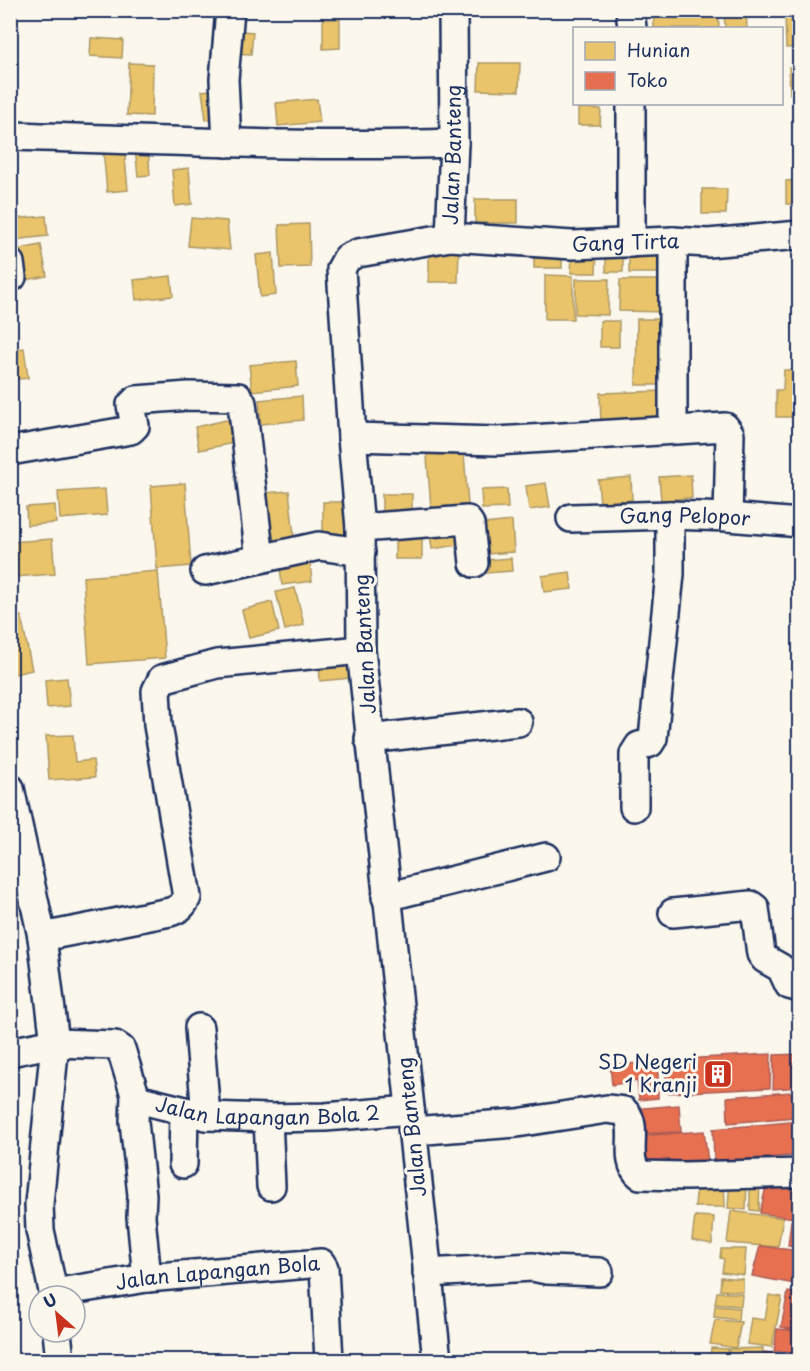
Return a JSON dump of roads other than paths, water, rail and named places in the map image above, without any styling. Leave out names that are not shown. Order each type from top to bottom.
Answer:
[{"type":"street","points":[[227,143],[224,79],[230,10]]},
{"type":"street","name":"Jalan Banteng","points":[[437,1360],[361,650],[361,540],[342,269],[347,258],[358,253],[450,237],[454,143],[453,10]]},
{"type":"street","points":[[630,10],[632,27]]},
{"type":"street","points":[[631,243],[632,105]]},
{"type":"street","points":[[10,136],[227,143],[401,145],[454,143]]},
{"type":"street","name":"Gang Tirta","points":[[450,237],[573,245],[673,241],[708,243],[800,235]]},
{"type":"street","points":[[673,241],[673,430]]},
{"type":"street","points":[[10,451],[131,430],[135,424],[130,405],[136,400],[189,396],[238,397],[242,403],[260,559]]},
{"type":"street","points":[[352,437],[498,441],[725,427],[730,434],[728,517]]},
{"type":"street","points":[[634,807],[634,754],[639,746],[650,743],[653,738],[670,574],[670,515]]},
{"type":"street","name":"Gang Pelopor","points":[[572,518],[670,515],[800,523]]},
{"type":"street","points":[[205,571],[319,546],[467,520],[470,524],[474,563]]},
{"type":"street","points":[[42,937],[170,912],[183,905],[187,897],[158,725],[156,691],[162,679],[217,664],[361,650]]},
{"type":"street","points":[[369,739],[518,722]]},
{"type":"street","points":[[10,788],[16,838],[42,937],[55,1043],[39,1204],[40,1230],[52,1284]]},
{"type":"street","points":[[386,897],[546,858]]},
{"type":"street","points":[[673,913],[751,905],[755,908],[761,954],[765,959],[781,968],[789,985],[800,988]]},
{"type":"street","points":[[183,1164],[195,1114],[199,1028]]},
{"type":"street","points":[[10,1052],[55,1043]]},
{"type":"street","name":"Jalan Lapangan Bola 2","points":[[55,1043],[115,1045],[121,1049],[135,1095],[141,1100],[195,1114],[268,1118],[325,1117],[517,1123],[595,1110],[620,1110],[624,1111],[630,1119],[632,1163],[634,1170],[640,1175],[800,1173]]},
{"type":"street","points":[[135,1095],[134,1122],[142,1195],[141,1217],[147,1278]]},
{"type":"street","points":[[268,1118],[271,1186]]},
{"type":"street","name":"Jalan Lapangan Bola","points":[[87,1288],[147,1278],[321,1263],[324,1268],[329,1360]]},
{"type":"street","points":[[427,1273],[533,1267],[547,1270],[599,1272]]},
{"type":"street","points":[[58,1344],[60,1360]]},
{"type":"place","name":"SD Negeri 1 Kranji","points":[[718,1074]]}]
